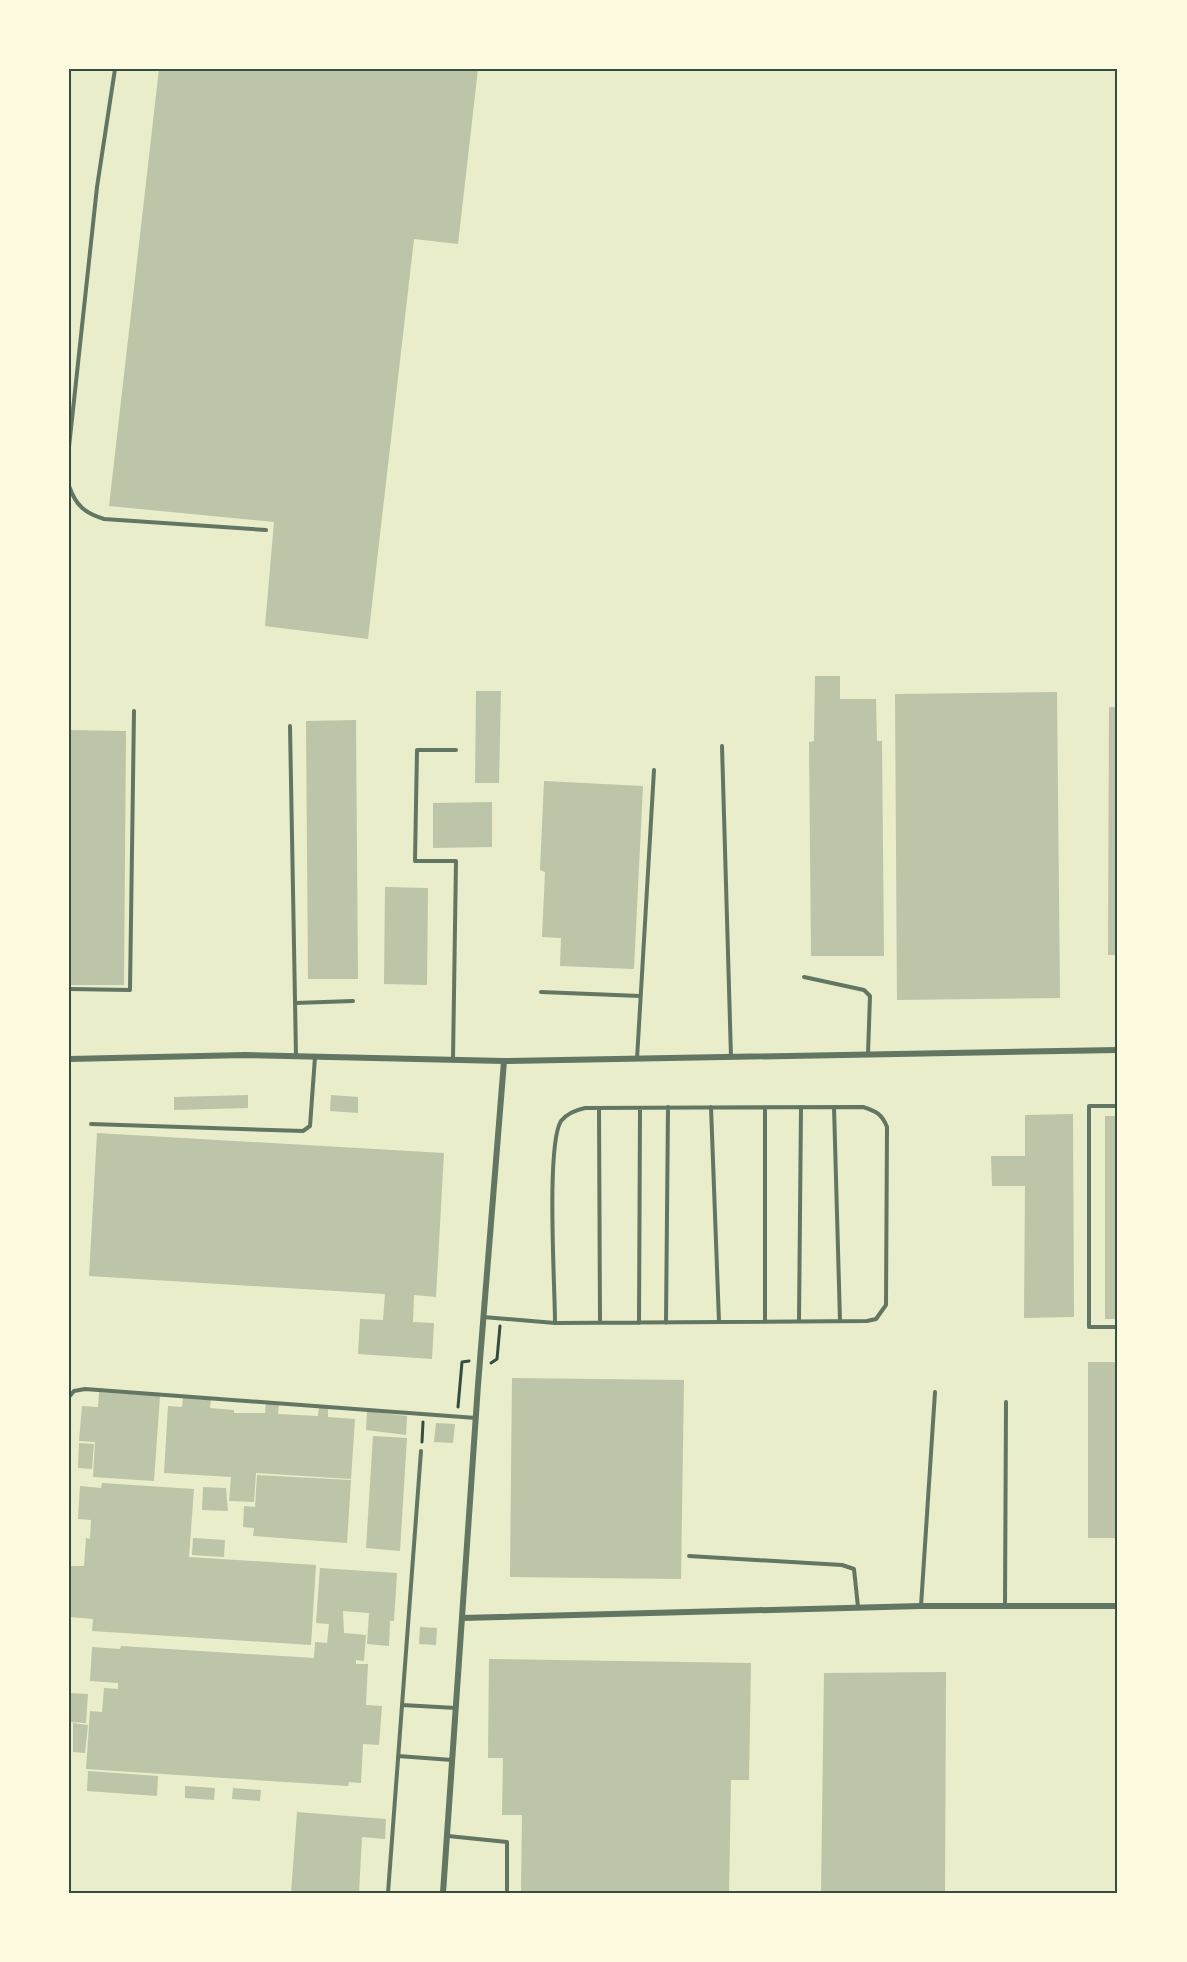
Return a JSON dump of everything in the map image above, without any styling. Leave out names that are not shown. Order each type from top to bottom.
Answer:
[{"type":"street","points":[[69,1059],[315,1057],[504,1061],[637,1060],[1118,1050]]},
{"type":"street","points":[[443,1893],[483,1317],[504,1061]]},
{"type":"street","points":[[462,1618],[858,1607],[1118,1606]]},
{"type":"lane","points":[[69,447],[97,187],[116,69]]},
{"type":"lane","points":[[69,486],[76,503],[88,514],[104,519],[266,530]]},
{"type":"lane","points":[[69,989],[130,990],[134,711]]},
{"type":"lane","points":[[290,726],[296,1057]]},
{"type":"lane","points":[[722,746],[731,1058]]},
{"type":"lane","points":[[453,1060],[456,861],[415,861],[417,750],[456,750]]},
{"type":"lane","points":[[637,1060],[654,770]]},
{"type":"lane","points":[[804,977],[864,990],[870,996],[868,1055]]},
{"type":"lane","points":[[541,992],[640,996]]},
{"type":"lane","points":[[295,1003],[353,1000]]},
{"type":"lane","points":[[91,1124],[303,1131],[310,1126],[315,1057]]},
{"type":"lane","points":[[1118,1106],[1089,1106],[1089,1327],[1118,1327]]},
{"type":"lane","points":[[483,1317],[555,1323],[876,1319],[886,1305],[887,1127],[884,1118],[876,1111],[863,1107],[668,1107],[599,1108],[572,1111],[561,1121],[553,1158],[555,1323]]},
{"type":"lane","points":[[666,1323],[668,1107]]},
{"type":"lane","points":[[711,1107],[719,1322]]},
{"type":"lane","points":[[765,1107],[765,1322]]},
{"type":"lane","points":[[799,1321],[801,1107]]},
{"type":"lane","points":[[834,1107],[840,1321]]},
{"type":"lane","points":[[599,1108],[600,1323]]},
{"type":"lane","points":[[639,1323],[640,1108]]},
{"type":"lane","points":[[69,1398],[74,1391],[85,1389],[476,1418]]},
{"type":"lane","points":[[921,1606],[935,1392]]},
{"type":"lane","points":[[1005,1606],[1006,1402]]},
{"type":"lane","points":[[387,1893],[421,1451]]},
{"type":"lane","points":[[689,1556],[842,1565],[854,1569],[858,1607]]},
{"type":"lane","points":[[402,1705],[456,1708]]},
{"type":"lane","points":[[398,1756],[453,1760]]},
{"type":"lane","points":[[448,1836],[507,1842],[507,1893]]},
{"type":"path","points":[[421,1451],[424,1414]]},
{"type":"building","points":[[159,69],[478,69],[458,244],[414,239],[368,639],[265,626],[274,522],[109,506]]},
{"type":"building","points":[[815,676],[840,676],[840,699],[876,699],[877,741],[882,741],[884,956],[811,956],[809,742],[814,741]]},
{"type":"building","points":[[476,691],[501,691],[499,783],[475,783]]},
{"type":"building","points":[[1057,692],[1060,998],[897,1000],[895,694]]},
{"type":"building","points":[[1109,707],[1118,707],[1118,955],[1108,955]]},
{"type":"building","points":[[356,720],[358,979],[308,979],[306,721]]},
{"type":"building","points":[[69,730],[126,731],[124,985],[69,985]]},
{"type":"building","points":[[544,781],[643,786],[634,969],[560,966],[561,938],[542,937],[545,872],[540,870]]},
{"type":"building","points":[[492,802],[492,847],[433,848],[433,803]]},
{"type":"building","points":[[385,887],[428,888],[427,985],[384,984]]},
{"type":"building","points":[[248,1095],[248,1108],[174,1110],[174,1097]]},
{"type":"building","points":[[331,1095],[358,1097],[358,1113],[330,1111]]},
{"type":"building","points":[[1073,1114],[1074,1317],[1024,1318],[1025,1186],[992,1186],[991,1156],[1025,1156],[1025,1115]]},
{"type":"building","points":[[1105,1116],[1118,1116],[1118,1319],[1105,1319]]},
{"type":"building","points":[[97,1133],[444,1153],[436,1297],[414,1295],[413,1322],[434,1323],[432,1359],[358,1354],[360,1319],[383,1320],[385,1294],[89,1276]]},
{"type":"building","points":[[1088,1362],[1118,1362],[1118,1538],[1088,1538]]},
{"type":"building","points":[[512,1378],[684,1380],[681,1579],[510,1577]]},
{"type":"building","points":[[99,1392],[160,1396],[154,1481],[93,1477],[95,1442],[79,1441],[82,1406],[98,1407]]},
{"type":"building","points":[[183,1398],[211,1399],[210,1408],[234,1410],[234,1413],[265,1413],[266,1403],[279,1403],[278,1414],[318,1416],[319,1407],[328,1408],[328,1417],[355,1419],[351,1479],[256,1473],[254,1502],[229,1501],[231,1477],[164,1473],[168,1406],[182,1407]]},
{"type":"building","points":[[367,1411],[407,1416],[406,1435],[366,1430]]},
{"type":"building","points":[[436,1423],[455,1424],[453,1443],[434,1442]]},
{"type":"building","points":[[373,1436],[407,1438],[400,1551],[366,1548]]},
{"type":"building","points":[[79,1443],[94,1444],[92,1469],[78,1468]]},
{"type":"building","points":[[257,1475],[351,1480],[347,1543],[253,1536],[254,1528],[243,1527],[244,1506],[255,1507]]},
{"type":"building","points":[[102,1483],[194,1489],[189,1557],[316,1565],[311,1645],[92,1631],[93,1619],[69,1617],[70,1566],[84,1566],[86,1538],[90,1539],[91,1520],[78,1519],[80,1486],[101,1488]]},
{"type":"building","points":[[203,1487],[226,1488],[228,1511],[202,1510]]},
{"type":"building","points":[[193,1538],[225,1540],[224,1557],[192,1555]]},
{"type":"building","points":[[320,1568],[397,1573],[394,1621],[390,1621],[389,1646],[367,1644],[369,1613],[343,1611],[344,1633],[366,1635],[364,1661],[356,1660],[356,1664],[368,1664],[366,1705],[382,1706],[379,1745],[363,1744],[361,1783],[349,1782],[348,1786],[86,1769],[90,1711],[102,1712],[104,1688],[118,1689],[118,1683],[90,1681],[92,1647],[120,1649],[121,1646],[314,1658],[315,1642],[327,1643],[329,1624],[316,1623]]},
{"type":"building","points":[[420,1627],[437,1628],[436,1645],[419,1644]]},
{"type":"building","points":[[489,1659],[751,1663],[749,1780],[731,1780],[729,1893],[521,1893],[522,1815],[502,1815],[503,1758],[488,1758]]},
{"type":"building","points":[[946,1672],[945,1893],[821,1893],[824,1673]]},
{"type":"building","points":[[69,1693],[88,1694],[86,1723],[69,1722]]},
{"type":"building","points":[[73,1723],[88,1725],[85,1753],[73,1752]]},
{"type":"building","points":[[88,1771],[158,1776],[157,1796],[87,1791]]},
{"type":"building","points":[[185,1786],[215,1788],[214,1800],[185,1798]]},
{"type":"building","points":[[233,1788],[261,1790],[260,1801],[232,1799]]},
{"type":"building","points":[[297,1812],[386,1819],[385,1839],[362,1837],[359,1893],[291,1893]]}]
